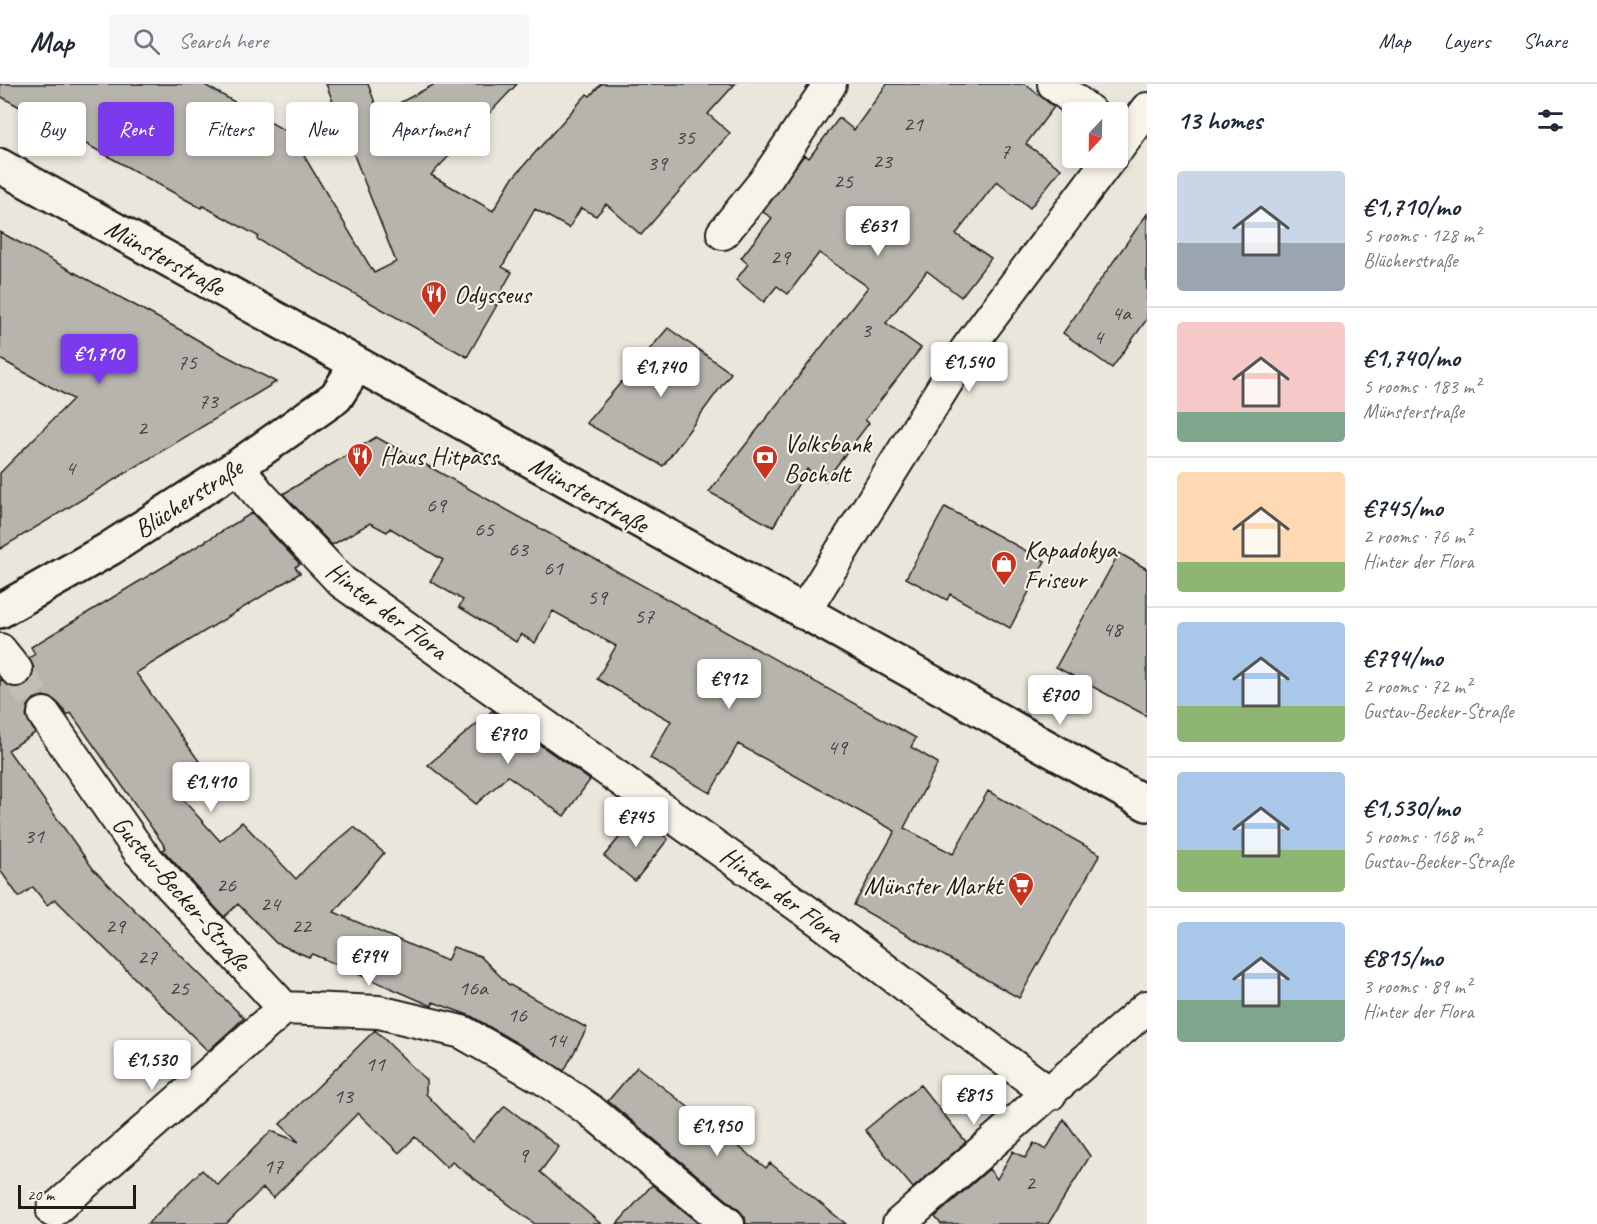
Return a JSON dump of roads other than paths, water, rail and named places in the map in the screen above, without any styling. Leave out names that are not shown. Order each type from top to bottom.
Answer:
[{"type":"main road","name":"Münsterstraße","points":[[0,166],[1147,804]]},
{"type":"main road","name":"Blücherstraße","points":[[0,611],[109,549],[238,466],[336,397],[357,364]]},
{"type":"street","points":[[723,233],[765,181],[830,84]]},
{"type":"street","points":[[1054,84],[1077,102]]},
{"type":"street","points":[[1128,132],[1147,109]]},
{"type":"street","points":[[803,613],[967,349],[1100,168]]},
{"type":"street","name":"Hinter der Flora","points":[[238,466],[258,493],[342,582],[819,920],[1050,1094]]},
{"type":"street","name":"Gustav-Becker-Straße","points":[[44,714],[140,852],[284,1008]]},
{"type":"street","points":[[899,1224],[1147,1007]]},
{"type":"street","points":[[53,1211],[284,1008],[379,1012],[462,1032],[543,1078],[591,1111],[728,1224]]},
{"type":"tunnel","points":[[16,670],[44,714]]},
{"type":"place","name":"Odysseus","points":[[434,317]]},
{"type":"place","name":"Haus Hitpass","points":[[360,479]]},
{"type":"place","name":"Volksbank Bocholt","points":[[765,481]]},
{"type":"place","name":"Kapadokya Friseur","points":[[1004,587]]},
{"type":"place","name":"Münster Markt","points":[[1021,908]]}]
